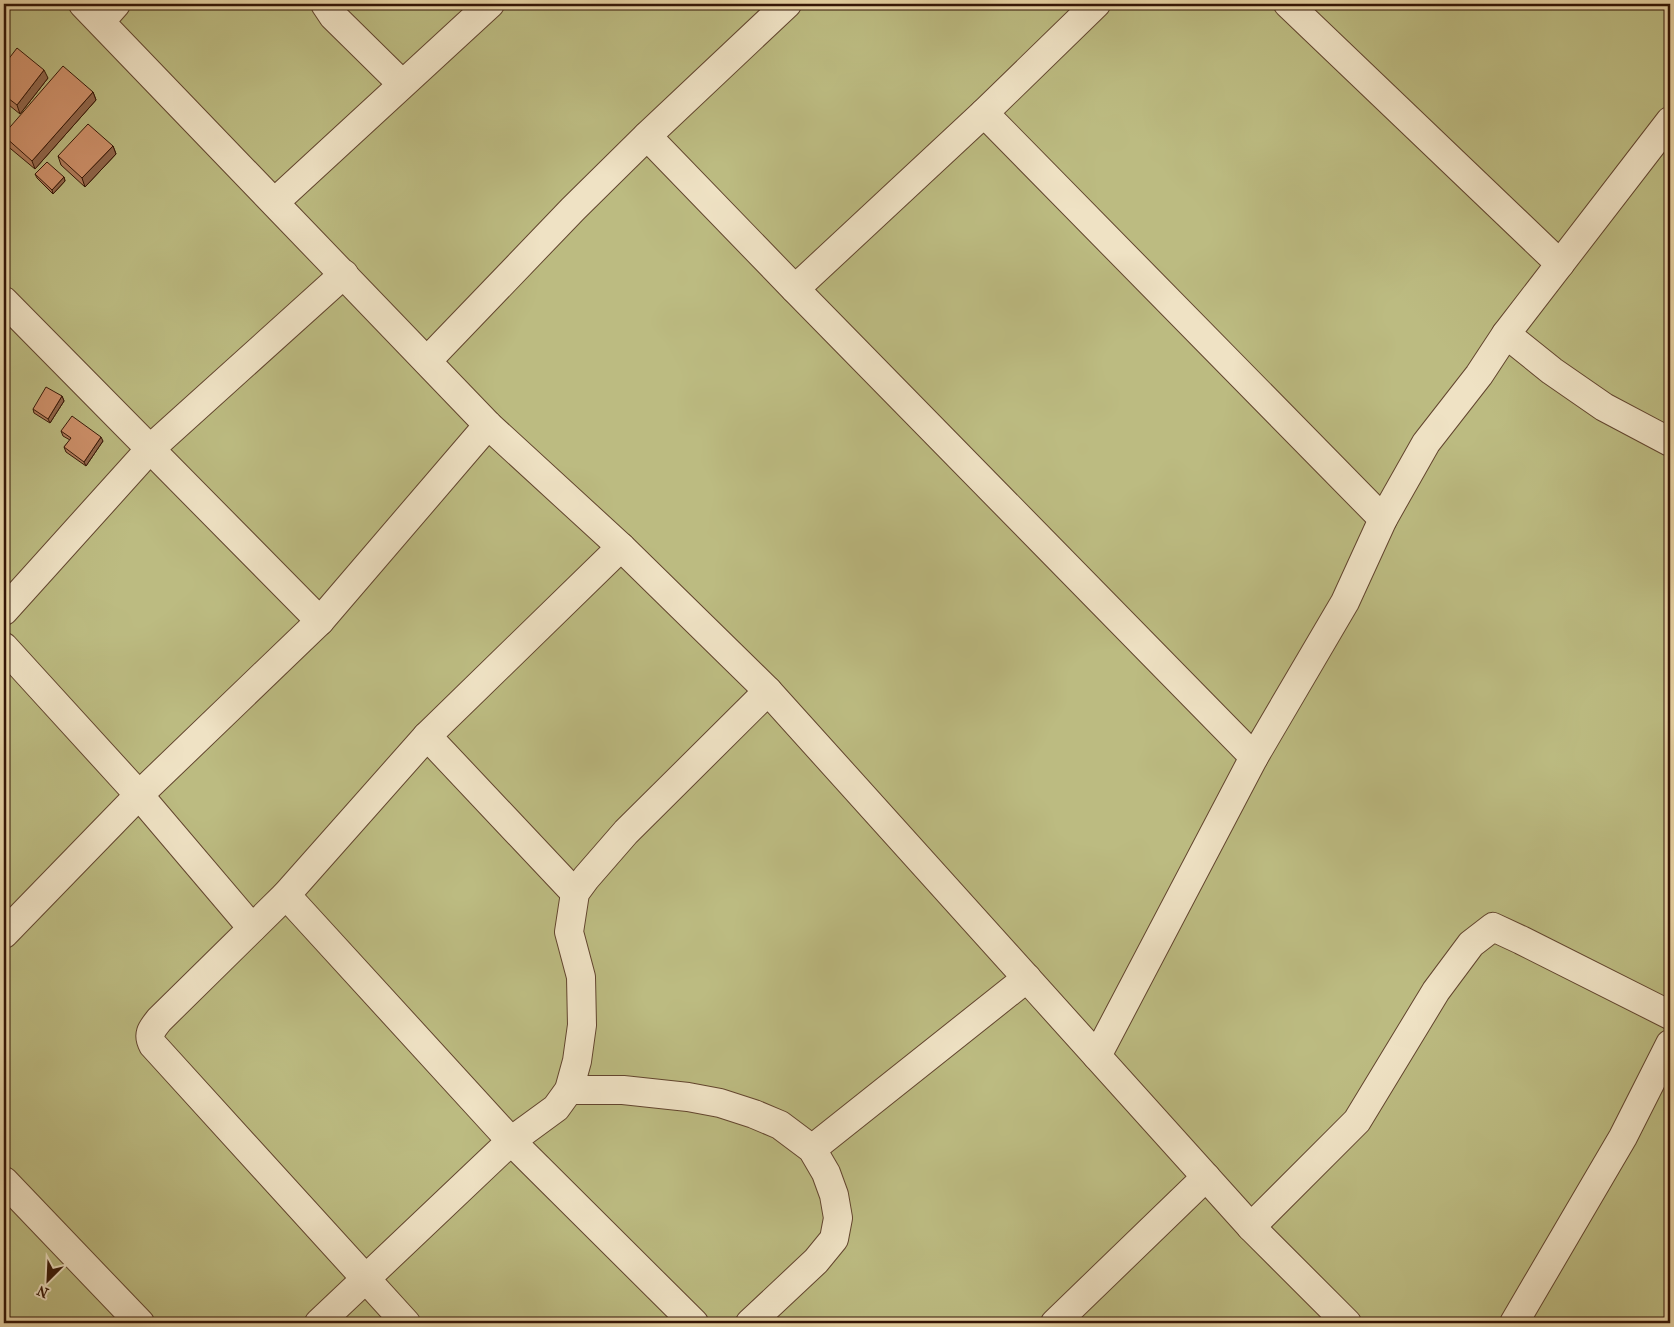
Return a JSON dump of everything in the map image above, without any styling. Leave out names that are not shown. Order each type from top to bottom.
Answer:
[{"type":"street","points":[[325,4],[333,16],[402,84]]},
{"type":"street","points":[[274,202],[490,4]]},
{"type":"street","points":[[427,361],[573,209],[647,136],[787,4]]},
{"type":"street","points":[[796,289],[984,113],[1096,4]]},
{"type":"street","points":[[1288,4],[1560,264]]},
{"type":"street","points":[[100,9],[274,202],[488,426],[621,546],[768,691],[1251,1227],[1347,1323]]},
{"type":"street","points":[[984,113],[1383,519]]},
{"type":"street","points":[[1097,1056],[1254,757],[1345,602],[1383,519],[1426,443],[1479,375],[1506,334],[1560,264],[1661,149],[1670,121]]},
{"type":"street","points":[[647,136],[1254,757]]},
{"type":"street","points":[[4,612],[150,449],[344,274]]},
{"type":"street","points":[[4,301],[320,621]]},
{"type":"street","points":[[1506,334],[1552,371],[1604,407],[1670,442]]},
{"type":"street","points":[[4,934],[139,795],[320,621],[488,426]]},
{"type":"street","points":[[406,1323],[192,1090],[153,1045],[150,1039],[150,1032],[159,1020],[286,895],[427,736],[621,546]]},
{"type":"street","points":[[4,647],[139,795],[252,928]]},
{"type":"street","points":[[319,1323],[511,1141],[556,1108],[569,1090],[577,1061],[582,1025],[581,977],[569,932],[576,893],[586,878],[626,832],[768,691]]},
{"type":"street","points":[[427,736],[576,893]]},
{"type":"street","points":[[286,895],[511,1141],[694,1323]]},
{"type":"street","points":[[1251,1227],[1357,1121],[1436,991],[1471,944],[1493,927],[1670,1015]]},
{"type":"street","points":[[812,1149],[1027,978]]},
{"type":"street","points":[[1514,1323],[1623,1137],[1670,1044]]},
{"type":"street","points":[[569,1090],[622,1090],[720,1102],[780,1125],[812,1149],[826,1173],[834,1195],[838,1218],[834,1239],[816,1261],[750,1323]]},
{"type":"street","points":[[1055,1323],[1206,1176]]},
{"type":"street","points":[[4,1181],[140,1323]]},
{"type":"shaded area","points":[[4,4],[1670,4],[1670,1323],[4,1323]]},
{"type":"building","points":[[17,48],[44,70],[17,105],[4,95],[4,65]]},
{"type":"building","points":[[63,66],[93,92],[32,161],[4,134]]},
{"type":"building","points":[[88,124],[113,146],[82,178],[58,156]]},
{"type":"building","points":[[47,162],[64,177],[52,190],[35,174]]},
{"type":"building","points":[[46,387],[62,396],[48,419],[33,409]]},
{"type":"building","points":[[72,416],[101,437],[84,462],[64,447],[71,438],[61,431]]}]
